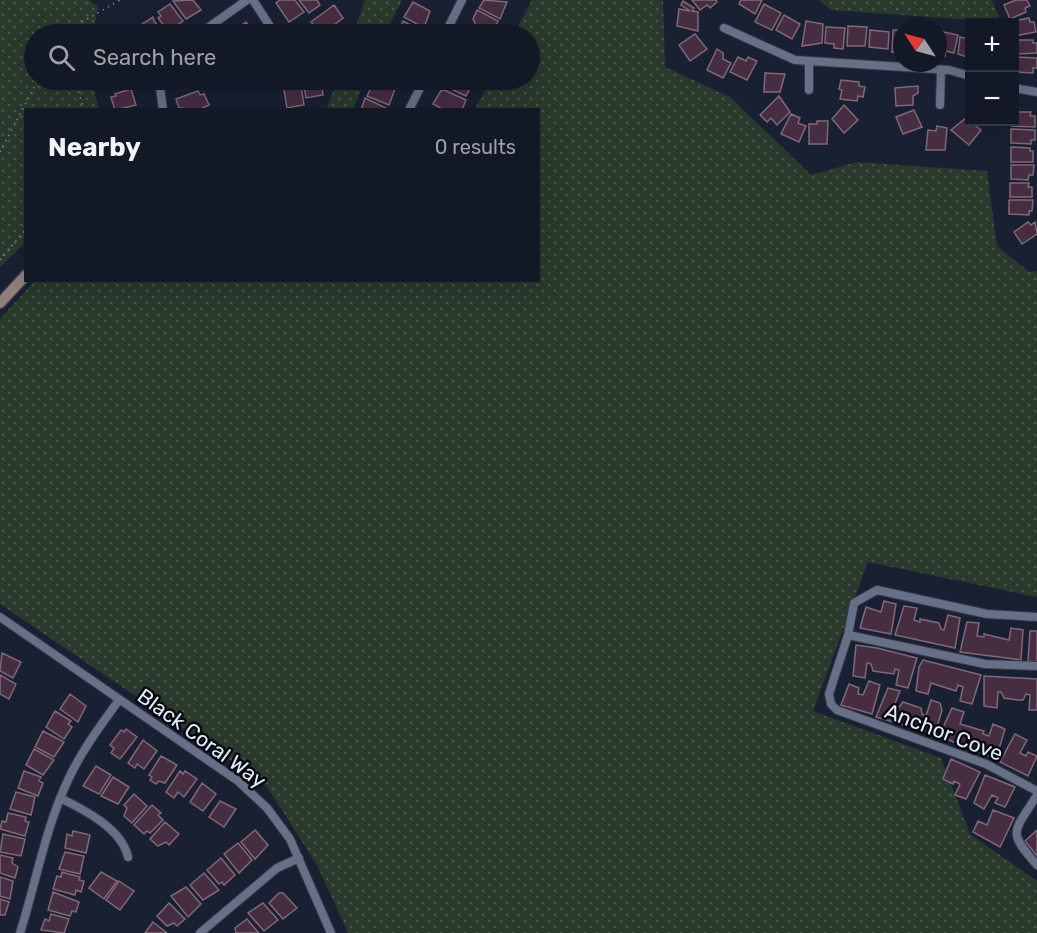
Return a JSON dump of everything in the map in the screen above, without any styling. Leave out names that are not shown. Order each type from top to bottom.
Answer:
[{"type":"street","points":[[213,24],[247,0]]},
{"type":"street","points":[[253,0],[269,24]]},
{"type":"street","points":[[451,24],[462,0]]},
{"type":"street","points":[[724,28],[783,56],[809,61],[893,67]]},
{"type":"street","points":[[808,90],[809,61]]},
{"type":"street","points":[[947,71],[965,75]]},
{"type":"street","points":[[939,105],[941,72]]},
{"type":"street","points":[[1019,89],[1037,92]]},
{"type":"street","points":[[160,90],[163,108]]},
{"type":"street","points":[[410,108],[419,90]]},
{"type":"street","points":[[0,303],[24,277]]},
{"type":"street","points":[[1037,617],[987,614],[877,590],[854,603],[848,635],[985,664],[1037,666]]},
{"type":"street","name":"Black Coral Way","points":[[0,617],[238,781],[267,808],[290,838],[331,933]]},
{"type":"street","name":"Anchor Cove","points":[[848,635],[829,694],[831,704],[837,710],[986,764],[1037,793]]},
{"type":"street","points":[[20,933],[60,798],[87,746],[119,700]]},
{"type":"street","points":[[1037,793],[1016,834],[1017,843],[1037,866]]},
{"type":"street","points":[[60,798],[83,809],[125,843],[128,857]]},
{"type":"street","points":[[200,933],[277,868],[299,858]]},
{"type":"path","points":[[84,23],[120,0]]},
{"type":"path","points":[[0,152],[33,90]]},
{"type":"path","points":[[78,90],[83,108]]},
{"type":"path","points":[[0,260],[24,231]]},
{"type":"green space","points":[[0,0],[89,0],[98,7],[95,24],[24,24],[24,90],[94,90],[99,108],[24,108],[24,244],[0,267]]},
{"type":"green space","points":[[365,0],[402,0],[390,24],[357,24]]},
{"type":"green space","points":[[532,0],[663,0],[665,67],[730,97],[811,175],[857,162],[987,171],[997,246],[1029,272],[1037,271],[1037,597],[868,562],[813,711],[941,758],[970,834],[1037,881],[1037,933],[348,933],[317,865],[265,784],[0,604],[0,319],[34,282],[540,282],[540,108],[476,108],[485,90],[540,90],[540,24],[519,24]]},
{"type":"green space","points":[[819,0],[992,0],[999,18],[965,19],[831,10]]},
{"type":"green space","points":[[333,90],[362,90],[353,108],[327,108]]},
{"type":"building","points":[[193,0],[201,10],[186,19],[173,1]]},
{"type":"building","points":[[280,0],[295,0],[304,12],[289,22],[276,3]]},
{"type":"building","points":[[299,0],[317,0],[320,5],[309,13]]},
{"type":"building","points":[[484,0],[507,2],[500,19],[479,8]]},
{"type":"building","points":[[692,0],[716,0],[717,2],[710,8],[707,5],[700,10]]},
{"type":"building","points":[[741,0],[762,0],[755,14],[739,4]]},
{"type":"building","points":[[1016,0],[1027,0],[1030,6],[1025,8],[1026,12],[1010,18],[1004,5]]},
{"type":"building","points":[[683,1],[694,8],[692,11],[698,12],[698,31],[677,26],[679,9],[690,11],[681,5]]},
{"type":"building","points":[[413,2],[430,11],[425,24],[417,24],[404,17]]},
{"type":"building","points":[[170,4],[183,21],[178,24],[163,24],[158,18],[161,16],[158,12]]},
{"type":"building","points":[[764,4],[781,13],[772,30],[755,22]]},
{"type":"building","points":[[334,5],[343,18],[335,24],[313,24],[311,22]]},
{"type":"building","points":[[477,10],[498,21],[496,24],[475,24],[473,19]]},
{"type":"building","points":[[784,15],[800,24],[792,39],[776,30]]},
{"type":"building","points":[[153,17],[156,24],[142,24]]},
{"type":"building","points":[[1029,18],[1030,22],[1034,22],[1036,32],[1019,35],[1019,20]]},
{"type":"building","points":[[806,21],[823,24],[822,43],[802,46]]},
{"type":"building","points":[[848,26],[867,27],[865,46],[847,46]]},
{"type":"building","points":[[826,27],[845,28],[843,49],[834,48],[834,44],[825,43]]},
{"type":"building","points":[[870,30],[889,32],[888,49],[869,47]]},
{"type":"building","points":[[947,33],[958,35],[954,53],[947,51]]},
{"type":"building","points":[[695,34],[707,49],[690,61],[679,45]]},
{"type":"building","points":[[960,37],[965,38],[965,56],[958,54]]},
{"type":"building","points":[[1019,40],[1033,40],[1033,43],[1037,43],[1037,53],[1019,54]]},
{"type":"building","points":[[717,49],[723,53],[723,59],[731,63],[723,78],[707,70]]},
{"type":"building","points":[[738,57],[746,61],[748,57],[757,61],[747,80],[730,72]]},
{"type":"building","points":[[1019,57],[1037,58],[1037,68],[1033,68],[1033,73],[1019,72]]},
{"type":"building","points":[[765,73],[785,74],[780,92],[764,92]]},
{"type":"building","points":[[841,80],[859,82],[859,86],[865,87],[863,97],[858,96],[857,101],[840,99]]},
{"type":"building","points":[[918,86],[918,93],[913,96],[913,105],[896,106],[895,88]]},
{"type":"building","points":[[131,90],[136,105],[114,108],[111,97],[116,96],[115,94]]},
{"type":"building","points":[[284,90],[302,90],[304,105],[287,108]]},
{"type":"building","points":[[305,90],[322,90],[323,95],[306,98]]},
{"type":"building","points":[[370,90],[395,90],[389,105],[367,96]]},
{"type":"building","points":[[441,90],[466,100],[463,108],[440,108],[433,104]]},
{"type":"building","points":[[453,90],[469,90],[466,96]]},
{"type":"building","points":[[198,91],[200,95],[204,94],[209,105],[203,108],[179,108],[176,99]]},
{"type":"building","points":[[779,96],[790,112],[777,125],[771,118],[767,122],[760,115]]},
{"type":"building","points":[[365,98],[386,108],[362,108]]},
{"type":"building","points":[[844,105],[858,120],[844,133],[832,119]]},
{"type":"building","points":[[914,110],[922,127],[903,134],[896,117]]},
{"type":"building","points":[[1019,112],[1031,112],[1030,116],[1035,116],[1035,127],[1012,126],[1019,126]]},
{"type":"building","points":[[791,114],[800,118],[798,123],[806,126],[799,142],[781,134]]},
{"type":"building","points":[[965,119],[965,126],[976,126],[981,130],[969,145],[951,130]]},
{"type":"building","points":[[817,121],[828,121],[827,144],[809,144],[809,124],[817,124]]},
{"type":"building","points":[[937,126],[947,128],[945,150],[926,150],[928,130],[936,131]]},
{"type":"building","points":[[1011,129],[1035,130],[1035,140],[1031,140],[1031,144],[1011,143]]},
{"type":"building","points":[[1011,147],[1030,148],[1030,151],[1033,151],[1033,162],[1011,162]]},
{"type":"building","points":[[1011,165],[1034,165],[1033,175],[1029,175],[1028,180],[1011,179]]},
{"type":"building","points":[[1010,183],[1029,183],[1028,187],[1032,187],[1032,197],[1010,197]]},
{"type":"building","points":[[1009,200],[1033,200],[1032,211],[1029,211],[1029,215],[1009,214]]},
{"type":"building","points":[[1028,222],[1031,225],[1035,222],[1037,234],[1022,244],[1014,232]]},
{"type":"building","points":[[884,601],[896,604],[891,634],[860,628],[866,607],[881,612]]},
{"type":"building","points":[[904,606],[917,608],[914,620],[939,623],[941,629],[944,630],[948,615],[960,618],[955,648],[895,635]]},
{"type":"building","points":[[967,622],[979,623],[977,636],[984,637],[984,634],[1009,640],[1011,628],[1023,630],[1021,660],[960,652]]},
{"type":"building","points":[[1030,631],[1037,631],[1037,662],[1028,661]]},
{"type":"building","points":[[856,645],[917,658],[908,688],[896,685],[899,670],[895,669],[894,674],[873,671],[871,664],[867,663],[865,678],[853,676]]},
{"type":"building","points":[[2,653],[21,662],[13,678],[0,671]]},
{"type":"building","points":[[923,660],[981,675],[972,704],[960,701],[963,687],[958,685],[956,691],[931,683],[928,694],[916,691],[919,667]]},
{"type":"building","points":[[0,675],[16,684],[9,699],[0,694]]},
{"type":"building","points":[[984,676],[1037,679],[1037,710],[1029,710],[1030,695],[1026,694],[1023,700],[1018,700],[1004,698],[1001,692],[998,692],[997,708],[984,706]]},
{"type":"building","points":[[869,681],[880,685],[872,714],[841,705],[849,684],[859,688],[858,694],[863,695]]},
{"type":"building","points":[[888,688],[900,691],[894,706],[899,707],[903,702],[921,708],[922,714],[926,716],[931,700],[940,703],[942,710],[935,734],[876,717]]},
{"type":"building","points":[[70,694],[86,706],[78,722],[60,709]]},
{"type":"building","points":[[952,708],[964,712],[960,724],[984,731],[983,734],[989,736],[993,724],[1005,729],[996,759],[939,736]]},
{"type":"building","points":[[55,711],[71,721],[68,724],[72,727],[64,739],[46,727]]},
{"type":"building","points":[[126,729],[137,737],[120,759],[111,753],[114,748],[110,745],[121,730],[124,732]]},
{"type":"building","points":[[43,731],[64,742],[54,757],[35,747]]},
{"type":"building","points":[[1015,734],[1027,740],[1020,753],[1026,756],[1028,752],[1037,756],[1028,776],[1000,762]]},
{"type":"building","points":[[143,740],[157,751],[144,769],[137,764],[135,768],[128,763]]},
{"type":"building","points":[[34,749],[54,760],[43,775],[26,765]]},
{"type":"building","points":[[161,756],[177,765],[165,783],[159,781],[156,784],[150,780],[152,777],[149,775]]},
{"type":"building","points":[[951,759],[980,772],[966,799],[955,795],[960,784],[954,781],[953,784],[943,779]]},
{"type":"building","points":[[96,766],[111,775],[99,794],[83,786]]},
{"type":"building","points":[[24,771],[41,777],[39,781],[43,783],[38,796],[18,788]]},
{"type":"building","points":[[180,771],[183,774],[185,771],[197,779],[184,797],[178,792],[174,798],[166,792]]},
{"type":"building","points":[[985,775],[1015,787],[1005,807],[995,803],[998,798],[992,795],[984,809],[974,803]]},
{"type":"building","points":[[113,777],[129,787],[118,804],[101,796]]},
{"type":"building","points":[[202,783],[216,794],[203,811],[190,802]]},
{"type":"building","points":[[16,792],[35,797],[31,815],[10,809]]},
{"type":"building","points":[[134,794],[147,806],[132,823],[124,816],[127,808],[124,805]]},
{"type":"building","points":[[220,801],[236,809],[224,827],[209,817]]},
{"type":"building","points":[[152,805],[161,813],[158,815],[163,820],[150,833],[147,831],[144,834],[134,825]]},
{"type":"building","points":[[993,810],[1014,818],[1000,847],[973,832],[978,821],[987,825]]},
{"type":"building","points":[[8,813],[26,817],[25,821],[29,822],[25,836],[0,829],[2,821],[6,822]]},
{"type":"building","points":[[165,822],[179,834],[169,845],[166,842],[158,846],[150,839]]},
{"type":"building","points":[[255,830],[268,845],[255,859],[241,842]]},
{"type":"building","points":[[1037,830],[1037,856],[1025,841]]},
{"type":"building","points":[[73,831],[90,835],[86,853],[65,848],[67,834],[72,836]]},
{"type":"building","points":[[3,834],[25,839],[21,856],[0,852]]},
{"type":"building","points":[[238,843],[252,860],[239,873],[224,854]]},
{"type":"building","points":[[65,852],[84,856],[80,874],[59,869]]},
{"type":"building","points":[[0,855],[13,858],[12,863],[18,867],[15,878],[0,873]]},
{"type":"building","points":[[221,858],[235,875],[224,885],[222,882],[219,884],[207,870]]},
{"type":"building","points":[[62,872],[80,877],[79,880],[84,881],[81,892],[76,890],[75,895],[53,889],[57,876],[61,877]]},
{"type":"building","points":[[101,872],[117,881],[104,899],[89,888]]},
{"type":"building","points":[[204,873],[219,890],[203,900],[190,885]]},
{"type":"building","points":[[0,877],[13,881],[10,899],[0,896]]},
{"type":"building","points":[[119,881],[134,891],[120,910],[106,900]]},
{"type":"building","points":[[186,887],[201,904],[188,917],[171,896]]},
{"type":"building","points":[[53,892],[79,902],[76,912],[72,911],[70,916],[48,910]]},
{"type":"building","points":[[279,893],[283,893],[297,908],[283,919],[269,903]]},
{"type":"building","points":[[0,899],[9,902],[5,915],[0,915]]},
{"type":"building","points":[[169,903],[185,919],[177,926],[174,923],[167,926],[157,916]]},
{"type":"building","points":[[263,903],[278,920],[264,931],[248,913]]},
{"type":"building","points":[[51,914],[69,919],[64,933],[41,930],[45,919],[49,921]]},
{"type":"building","points":[[247,919],[259,933],[236,933],[235,928]]},
{"type":"building","points":[[153,922],[167,933],[145,933]]}]
